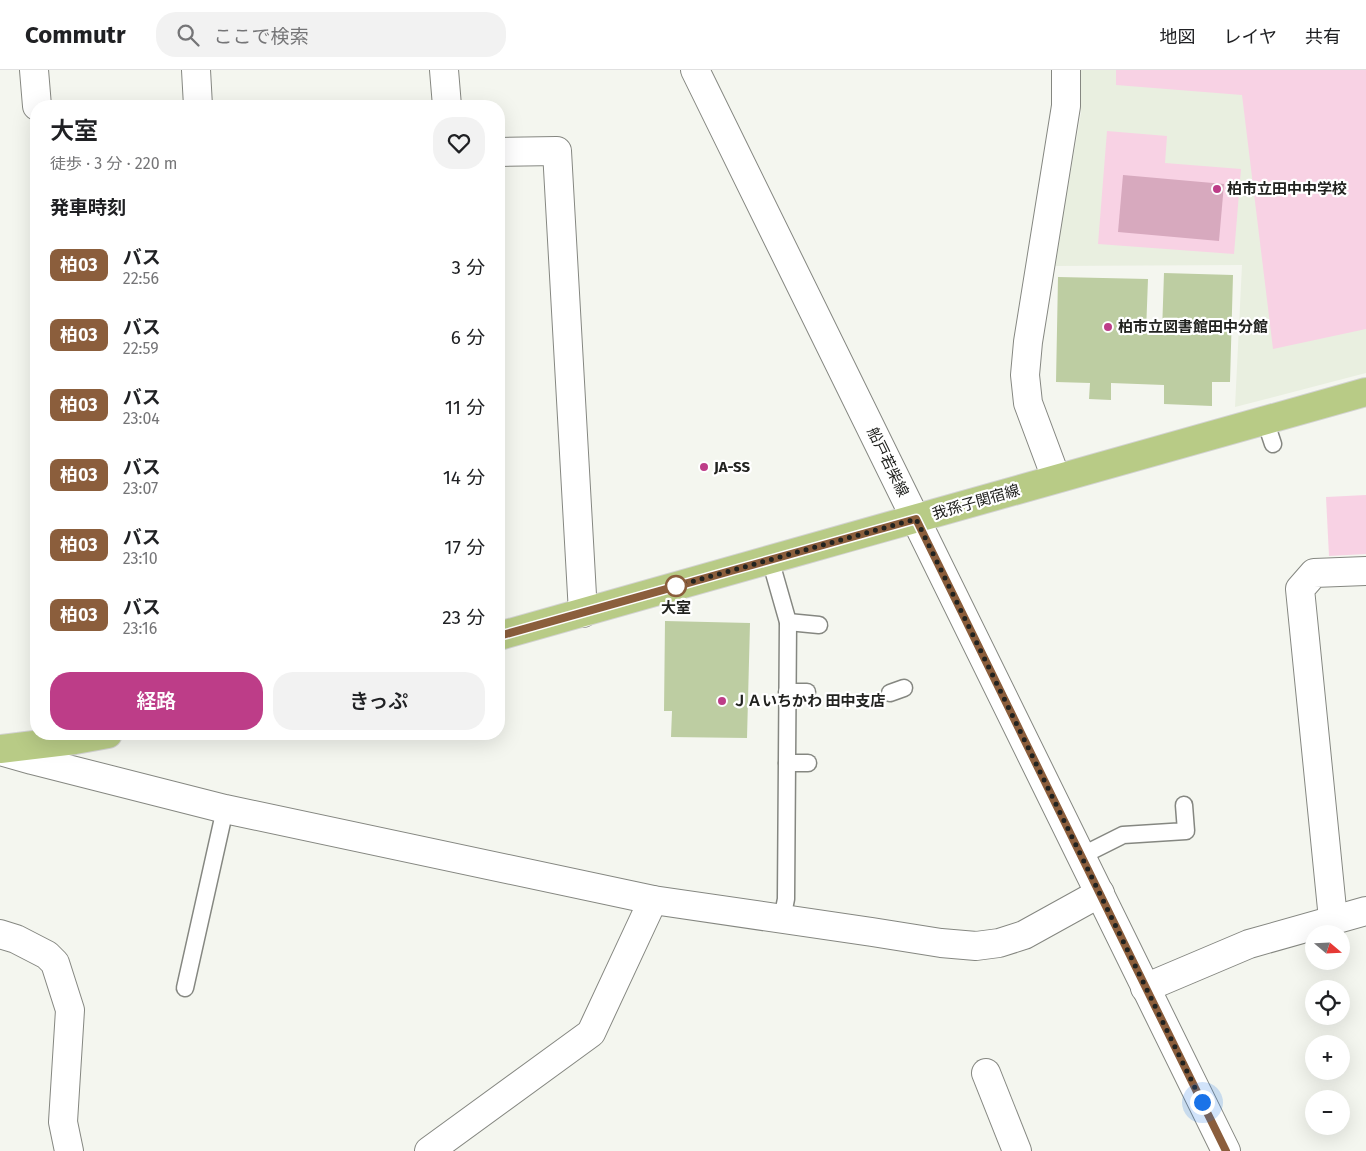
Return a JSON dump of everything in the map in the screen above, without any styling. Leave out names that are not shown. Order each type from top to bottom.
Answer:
[{"type":"main road","name":"我孫子関宿線","points":[[505,634],[1056,478],[1269,432],[1366,392]]},
{"type":"main road","points":[[0,750],[58,740]]},
{"type":"street","points":[[34,70],[36,100]]},
{"type":"street","points":[[196,70],[198,100]]},
{"type":"street","points":[[444,70],[446,100]]},
{"type":"street","name":"船戸若柴線","points":[[696,70],[1226,1151]]},
{"type":"street","points":[[1056,478],[1028,403],[1025,375],[1028,342],[1066,106],[1066,70]]},
{"type":"street","points":[[505,152],[557,151],[583,613]]},
{"type":"street","points":[[1333,919],[1300,589],[1314,573],[1366,571]]},
{"type":"street","points":[[0,750],[32,760],[225,809],[653,900],[941,943],[976,946],[999,943],[1024,935],[1100,893]]},
{"type":"street","points":[[429,1151],[591,1033],[653,900]]},
{"type":"street","points":[[1145,988],[1249,944],[1366,911]]},
{"type":"street","points":[[0,934],[16,939],[47,954],[55,963],[70,1010],[63,1122],[69,1151]]},
{"type":"street","points":[[986,1073],[1017,1151]]},
{"type":"lane","points":[[770,559],[788,622],[786,899],[782,918]]},
{"type":"lane","points":[[788,622],[819,625]]},
{"type":"lane","points":[[787,692],[807,692]]},
{"type":"lane","points":[[787,763],[808,763]]},
{"type":"lane","points":[[1082,856],[1123,835],[1186,830],[1184,805]]},
{"type":"lane","points":[[185,988],[225,809]]},
{"type":"shaded area","name":"柏市立田中中学校","points":[[1080,70],[1366,70],[1366,373],[1235,407],[1242,265],[1054,266],[1081,113]]},
{"type":"shaded area","points":[[1116,70],[1366,70],[1366,329],[1273,349],[1242,95],[1116,85]]},
{"type":"shaded area","points":[[1107,131],[1167,136],[1165,163],[1241,169],[1234,254],[1098,244]]},
{"type":"shaded area","points":[[1123,175],[1224,184],[1219,241],[1118,232]]},
{"type":"shaded area","points":[[1366,495],[1366,554],[1329,556],[1326,497]]},
{"type":"building","points":[[1164,273],[1233,275],[1230,382],[1212,382],[1212,406],[1164,404],[1164,385],[1111,383],[1111,400],[1089,399],[1090,383],[1056,382],[1058,277],[1148,279],[1146,332],[1162,332]]},
{"type":"building","name":"ＪＡいちかわ 田中支店","points":[[665,621],[750,623],[747,738],[671,737],[672,711],[664,711]]},
{"type":"bus line","name":"柏03","points":[[505,634],[916,519],[1226,1151]]},
{"type":"place","name":"柏市立田中中学校","points":[[1217,189]]},
{"type":"place","name":"柏市立図書館田中分館","points":[[1108,327]]},
{"type":"place","name":"JA-SS","points":[[704,467]]},
{"type":"place","name":"大室","points":[[676,586]]},
{"type":"place","name":"ＪＡいちかわ 田中支店","points":[[722,701]]},
{"type":"route","points":[[676,586],[916,519],[1202,1102]]}]
